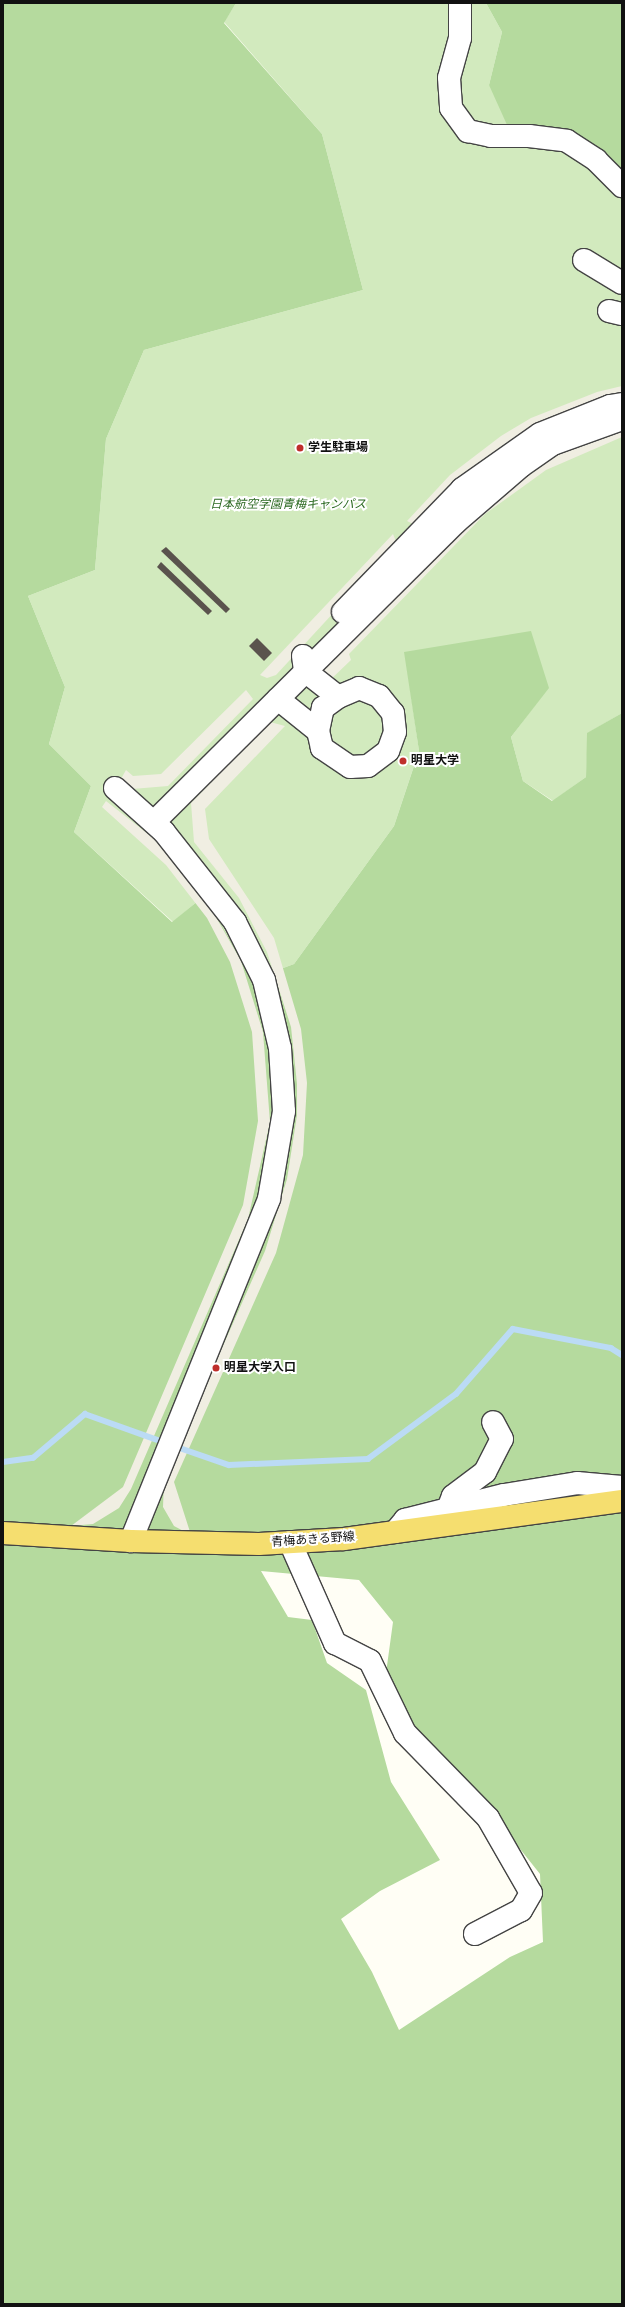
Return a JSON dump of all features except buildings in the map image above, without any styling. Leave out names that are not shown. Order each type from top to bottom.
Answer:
[{"type":"main road","name":"青梅あきる野線","points":[[3,1532],[131,1541],[259,1544],[395,1532],[622,1501]]},
{"type":"street","points":[[460,3],[460,38],[449,78],[451,108],[468,131],[491,136],[529,136],[567,141],[596,160],[622,186]]},
{"type":"street","points":[[584,260],[622,282]]},
{"type":"street","points":[[338,697],[305,671],[303,654],[462,489],[540,434],[610,406],[622,404]]},
{"type":"street","points":[[154,822],[455,523],[521,466],[553,444],[622,419]]},
{"type":"street","points":[[359,688],[379,696],[394,713],[395,732],[388,751],[368,766],[350,767],[322,748],[318,731],[323,708],[338,697],[359,688]]},
{"type":"street","points":[[278,699],[318,731]]},
{"type":"street","points":[[115,788],[154,822],[197,871],[235,922],[264,980],[280,1048],[284,1111],[269,1199],[131,1541]]},
{"type":"street","points":[[448,1509],[453,1496],[485,1472],[499,1445],[502,1439],[493,1422]]},
{"type":"street","points":[[395,1532],[406,1520],[504,1495],[577,1483],[622,1487]]},
{"type":"street","points":[[290,1542],[335,1643],[370,1661],[405,1732],[488,1818],[530,1893],[521,1910],[475,1934]]},
{"type":"green space","points":[[3,3],[236,3],[224,23],[322,134],[363,290],[144,350],[106,439],[95,570],[28,596],[65,687],[49,744],[91,786],[74,832],[172,922],[204,896],[253,979],[294,964],[394,826],[419,751],[404,652],[531,631],[549,688],[511,737],[523,781],[552,801],[586,777],[587,733],[622,713],[622,2304],[3,2304]],"holes":[[[261,1571],[359,1580],[393,1622],[386,1673],[424,1754],[490,1811],[540,1874],[543,1942],[510,1957],[399,2030],[372,1972],[341,1919],[380,1891],[440,1860],[391,1782],[366,1690],[327,1663],[312,1620],[288,1617]]]},
{"type":"green space","name":"日本航空学園青梅キャンパス","points":[[236,3],[486,3],[502,32],[489,85],[622,170],[622,713],[588,733],[586,777],[553,801],[523,781],[511,737],[548,688],[405,652],[419,751],[394,826],[294,964],[253,979],[200,899],[173,922],[74,832],[91,786],[49,744],[65,687],[28,596],[95,570],[106,439],[144,350],[363,290],[322,134],[224,22]]},
{"type":"green space","points":[[486,3],[622,3],[622,170],[565,134],[517,147],[489,85],[502,32]]},
{"type":"shaded area","points":[[622,386],[622,397],[413,524],[407,521],[450,475],[501,436],[531,418],[597,392]]},
{"type":"shaded area","points":[[622,427],[622,437],[546,470],[485,514],[349,654],[351,660],[327,683],[319,669],[414,570],[540,459]]},
{"type":"shaded area","points":[[393,534],[397,544],[276,675],[267,678],[260,675]]},
{"type":"shaded area","points":[[246,690],[253,699],[168,786],[132,789],[121,779],[126,770],[133,776],[161,774]]},
{"type":"shaded area","points":[[270,722],[285,726],[205,809],[209,839],[274,938],[301,1029],[307,1083],[303,1155],[276,1253],[174,1482],[191,1535],[174,1526],[163,1507],[164,1479],[265,1251],[287,1179],[297,1115],[297,1084],[291,1027],[267,952],[239,898],[194,842],[191,803]]},
{"type":"shaded area","points":[[106,801],[153,838],[204,896],[241,961],[263,1032],[270,1122],[248,1219],[131,1489],[119,1508],[93,1524],[71,1526],[123,1487],[243,1205],[258,1121],[252,1032],[230,962],[207,918],[166,865],[102,807]]},
{"type":"waterway","points":[[174,1446],[229,1465],[368,1459],[456,1394],[513,1329],[611,1348],[622,1355]]},
{"type":"waterway","points":[[3,1462],[33,1458],[85,1414],[166,1443]]},
{"type":"place","name":"学生駐車場","points":[[300,448]]},
{"type":"place","name":"明星大学","points":[[403,761]]},
{"type":"place","name":"明星大学入口","points":[[216,1368]]}]
